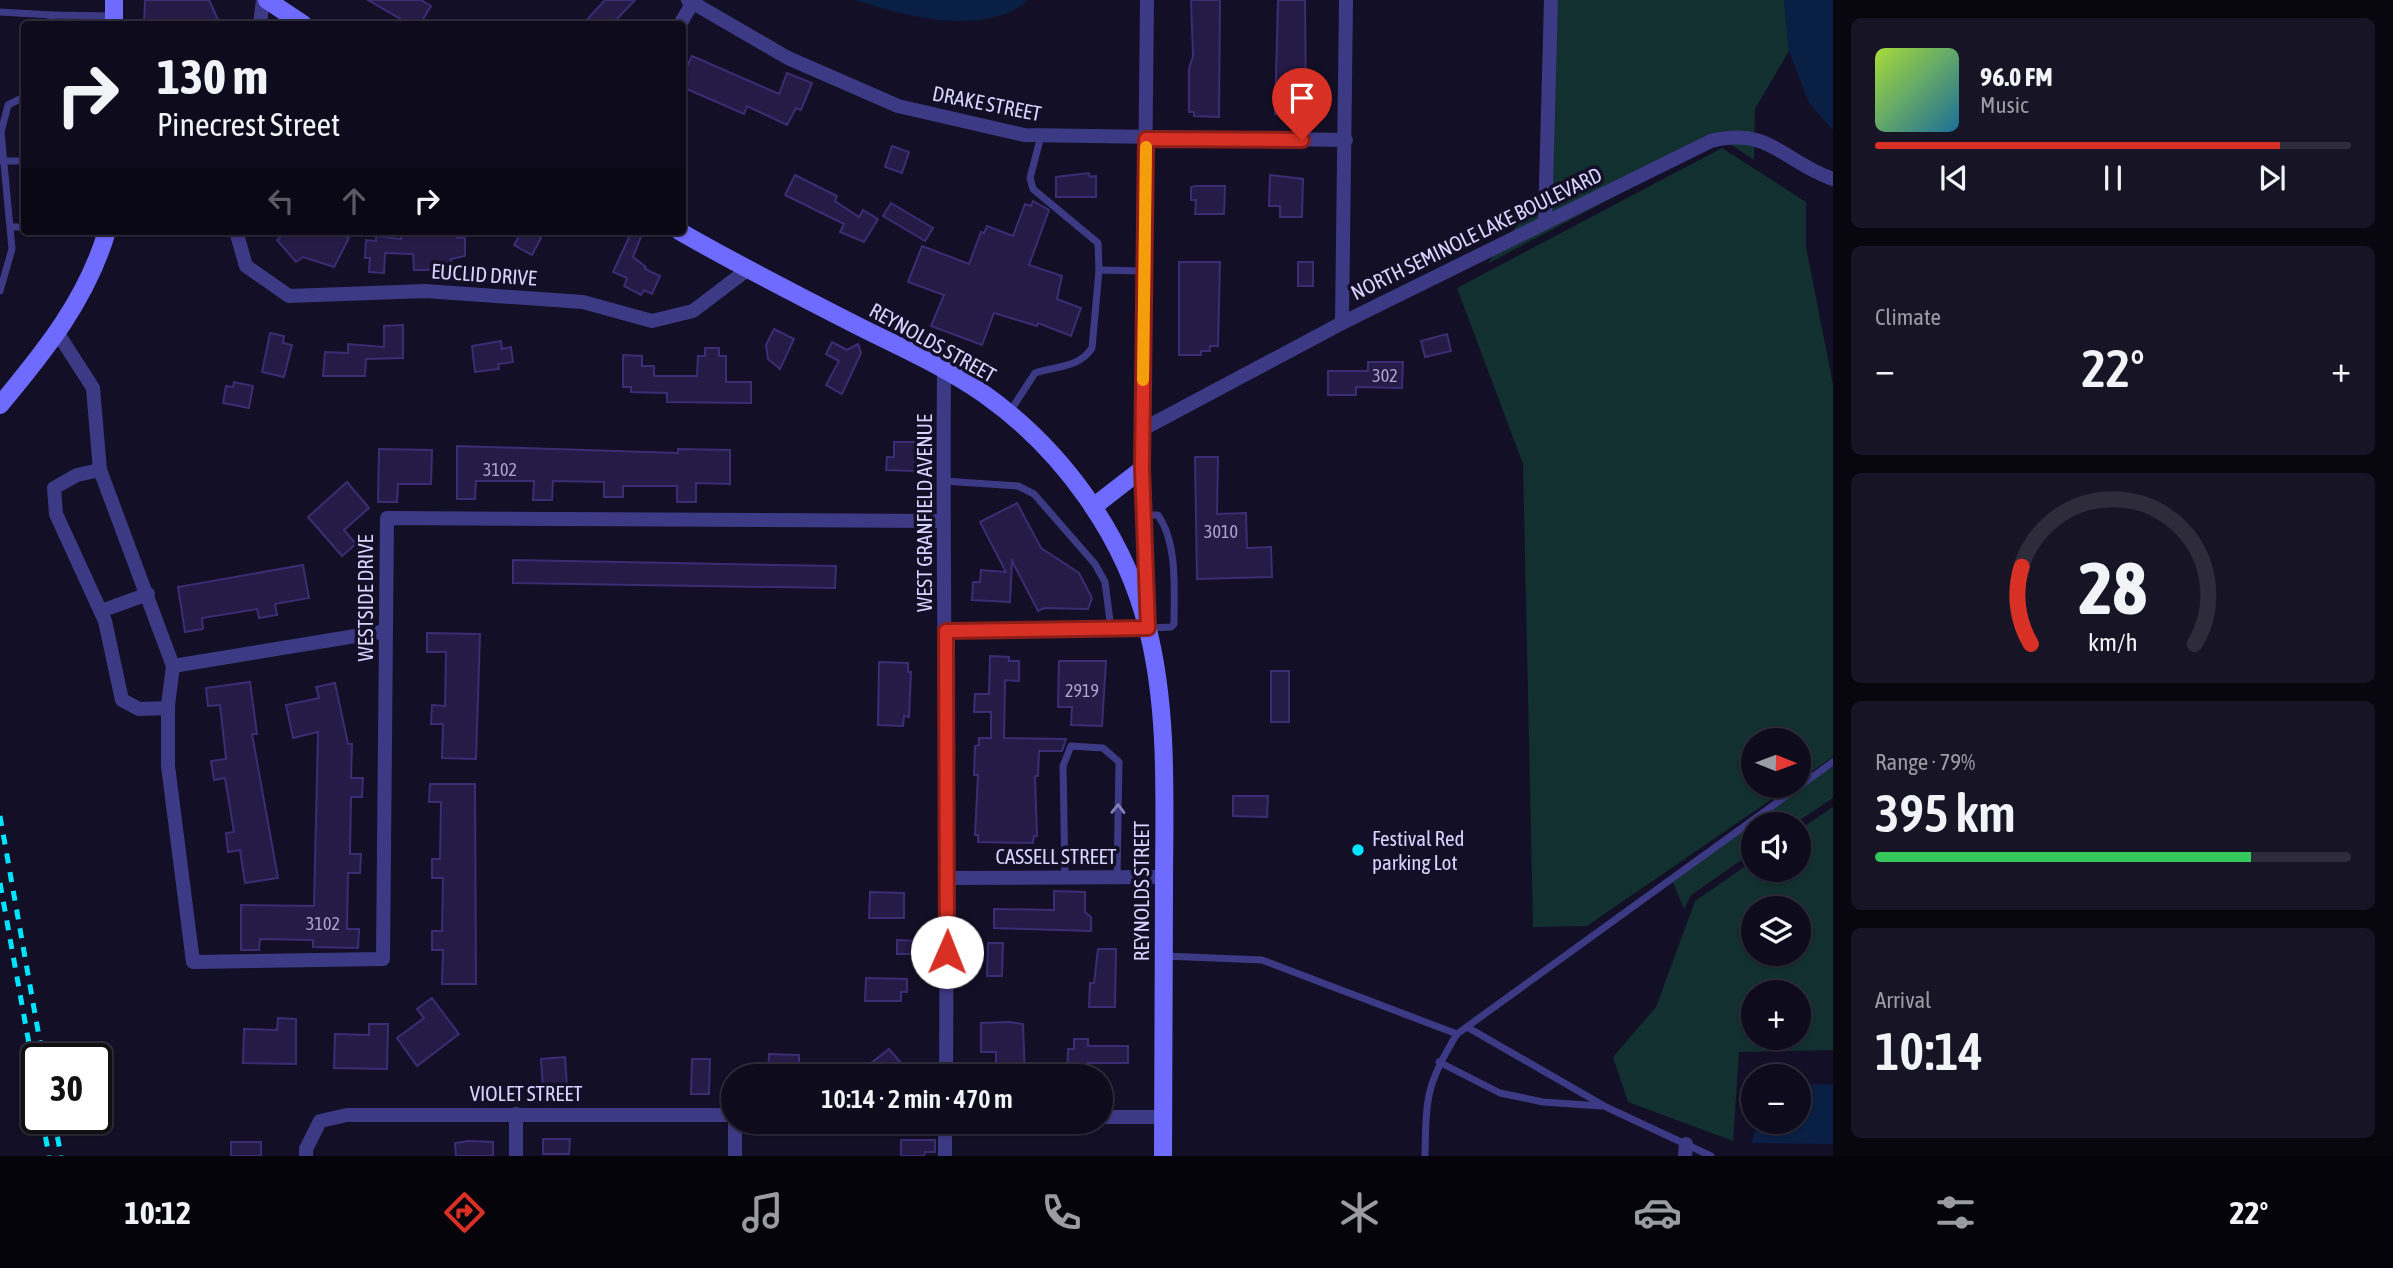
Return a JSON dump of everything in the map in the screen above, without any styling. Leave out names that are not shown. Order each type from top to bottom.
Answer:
[{"type":"main road","points":[[265,0],[298,21]]},
{"type":"main road","points":[[0,405],[74,309],[98,262],[106,235]]},
{"type":"main road","name":"REYNOLDS STREET","points":[[686,235],[747,270],[944,369],[1009,413],[1046,448],[1093,507],[1129,576],[1148,628],[1163,736],[1163,1156]]},
{"type":"main road","points":[[1093,507],[1142,469]]},
{"type":"street","points":[[261,21],[265,0]]},
{"type":"street","name":"REYNOLDS STREET","points":[[1147,0],[1142,469],[1148,628]]},
{"type":"street","points":[[1342,323],[1346,0]]},
{"type":"street","points":[[1545,222],[1551,0]]},
{"type":"street","points":[[681,21],[690,2]]},
{"type":"street","name":"DRAKE STREET","points":[[690,2],[788,58],[898,106],[1024,135],[1146,139],[1346,140]]},
{"type":"street","name":"NORTH SEMINOLE LAKE BOULEVARD","points":[[1143,429],[1342,323],[1711,141],[1734,135],[1758,139],[1833,179]]},
{"type":"street","name":"EUCLID DRIVE","points":[[237,235],[246,266],[289,296],[425,291],[583,302],[652,321],[693,311],[747,270]]},
{"type":"street","points":[[57,332],[93,388],[100,470],[173,666],[168,708],[139,709],[122,700],[100,611],[56,514],[54,488],[77,475],[100,470]]},
{"type":"street","name":"WEST GRANFIELD AVENUE","points":[[944,369],[942,521],[946,631],[948,878],[946,1064]]},
{"type":"street","name":"WESTSIDE DRIVE","points":[[168,708],[168,766],[173,820],[193,962],[383,959],[387,518],[942,521]]},
{"type":"street","points":[[100,611],[148,594]]},
{"type":"street","points":[[946,631],[1148,628]]},
{"type":"street","points":[[173,666],[386,631]]},
{"type":"street","name":"CASSELL STREET","points":[[948,878],[1164,877]]},
{"type":"street","points":[[516,1114],[516,1156]]},
{"type":"street","name":"VIOLET STREET","points":[[306,1156],[306,1149],[320,1121],[347,1115],[721,1115]]},
{"type":"street","points":[[1113,1117],[1163,1117]]},
{"type":"street","points":[[735,1134],[735,1156]]},
{"type":"street","points":[[945,1134],[945,1156]]},
{"type":"lane","points":[[0,12],[51,15],[114,14]]},
{"type":"lane","points":[[51,15],[51,21]]},
{"type":"lane","points":[[0,291],[12,249],[1,132],[8,105],[21,98]]},
{"type":"lane","points":[[1009,413],[1035,373],[1070,365],[1086,357],[1092,348],[1099,270],[1098,243],[1033,189],[1030,178],[1041,136]]},
{"type":"lane","points":[[3,161],[21,161]]},
{"type":"lane","points":[[11,227],[21,227]]},
{"type":"lane","points":[[1099,270],[1143,271]]},
{"type":"lane","points":[[943,481],[1018,486],[1034,494],[1095,564],[1105,582],[1111,629]]},
{"type":"lane","points":[[1144,515],[1158,515],[1163,522],[1174,568],[1174,624],[1171,627],[1148,628]]},
{"type":"lane","points":[[1065,877],[1063,765],[1071,746],[1103,748],[1119,762],[1118,877]]},
{"type":"lane","points":[[1425,1156],[1426,1096],[1439,1062],[1457,1034],[1833,762]]},
{"type":"lane","points":[[1163,956],[1262,960],[1457,1034]]},
{"type":"lane","points":[[1467,1027],[1686,1150],[1711,1156]]},
{"type":"lane","points":[[1439,1062],[1500,1093],[1544,1102],[1606,1107]]},
{"type":"green space","points":[[1554,0],[1784,0],[1789,51],[1755,109],[1754,160],[1727,142],[1718,142],[1487,264],[1539,197]]},
{"type":"green space","points":[[1722,148],[1806,202],[1806,247],[1833,384],[1833,757],[1811,772],[1811,728],[1741,728],[1741,798],[1774,798],[1753,812],[1741,812],[1741,820],[1587,926],[1533,927],[1523,464],[1457,288]]},
{"type":"green space","points":[[1833,766],[1833,798],[1811,813],[1766,812],[1787,798],[1811,798],[1811,781]]},
{"type":"green space","points":[[1833,807],[1833,1050],[1739,1052],[1733,1141],[1628,1102],[1613,1057],[1656,1007],[1695,901],[1741,869],[1741,882],[1811,882],[1811,822]]},
{"type":"green space","points":[[1741,830],[1741,860],[1691,895],[1684,909],[1671,878]]},
{"type":"water","points":[[856,0],[1028,0],[1010,12],[968,21],[920,17]]},
{"type":"water","points":[[1784,0],[1833,0],[1833,130],[1809,103],[1789,51]]},
{"type":"water","points":[[1833,1084],[1833,1144],[1751,1143],[1754,1134],[1811,1134],[1811,1085]]},
{"type":"building","points":[[145,0],[209,0],[219,21],[144,21]]},
{"type":"building","points":[[368,0],[421,0],[431,6],[422,21],[404,21]]},
{"type":"building","points":[[605,0],[635,0],[615,21],[586,21]]},
{"type":"building","points":[[1191,0],[1220,0],[1219,117],[1194,116],[1194,112],[1189,112],[1189,69],[1193,56]]},
{"type":"building","points":[[1278,0],[1305,0],[1306,110],[1301,110],[1301,114],[1275,114]]},
{"type":"building","points":[[692,56],[779,94],[787,73],[812,83],[801,110],[796,108],[787,125],[747,106],[744,114],[686,89],[686,69]]},
{"type":"building","points":[[892,146],[909,152],[902,173],[885,167]]},
{"type":"building","points":[[1089,173],[1090,177],[1096,176],[1096,197],[1056,197],[1056,177]]},
{"type":"building","points":[[795,175],[837,196],[835,201],[859,217],[863,210],[878,219],[864,242],[840,232],[844,224],[785,195]]},
{"type":"building","points":[[1270,175],[1303,179],[1302,217],[1280,217],[1280,206],[1269,206]]},
{"type":"building","points":[[1225,186],[1224,214],[1195,214],[1196,200],[1191,200],[1191,187]]},
{"type":"building","points":[[1033,201],[1049,210],[1029,265],[1062,276],[1057,299],[1081,308],[1071,336],[1038,323],[1037,326],[994,313],[982,345],[931,326],[944,295],[908,282],[922,246],[969,264],[981,232],[984,233],[987,226],[1013,236],[1025,204],[1031,206]]},
{"type":"building","points":[[891,203],[933,228],[925,241],[883,216]]},
{"type":"building","points":[[283,235],[342,235],[349,238],[334,267],[303,257],[296,262],[277,240]]},
{"type":"building","points":[[457,235],[457,238],[465,238],[465,256],[451,259],[451,270],[414,270],[413,254],[385,253],[384,273],[369,272],[370,258],[365,258],[366,240],[376,241],[376,236],[401,239],[401,236]]},
{"type":"building","points":[[520,235],[536,235],[541,238],[532,255],[514,245]]},
{"type":"building","points":[[630,235],[642,235],[633,257],[646,267],[645,269],[660,276],[652,294],[644,290],[641,295],[624,286],[627,278],[613,272]]},
{"type":"building","points":[[1179,262],[1220,262],[1218,346],[1210,346],[1210,351],[1201,351],[1201,355],[1179,355]]},
{"type":"building","points":[[1298,262],[1313,262],[1313,286],[1298,286]]},
{"type":"building","points":[[403,325],[403,358],[366,359],[365,376],[323,376],[325,352],[348,353],[348,344],[384,347],[384,326]]},
{"type":"building","points":[[774,329],[794,339],[780,369],[768,359],[766,345]]},
{"type":"building","points":[[270,333],[284,336],[283,343],[292,345],[284,377],[262,372]]},
{"type":"building","points":[[1447,334],[1451,351],[1425,357],[1421,341]]},
{"type":"building","points":[[501,341],[502,349],[511,347],[513,362],[498,364],[499,369],[475,372],[472,346]]},
{"type":"building","points":[[832,342],[847,350],[858,344],[861,353],[842,394],[826,385],[839,361],[826,354]]},
{"type":"building","points":[[705,348],[719,348],[719,356],[726,356],[726,382],[751,382],[751,403],[667,402],[667,393],[631,392],[631,387],[623,387],[623,355],[642,356],[642,366],[654,366],[654,376],[697,376],[698,356],[705,356]]},
{"type":"building","points":[[1368,362],[1403,362],[1402,388],[1356,387],[1356,395],[1328,395],[1328,371],[1368,371]]},
{"type":"building","points":[[234,382],[253,386],[249,408],[223,403],[226,386],[233,387]]},
{"type":"building","points":[[894,442],[917,442],[916,471],[886,470],[887,457],[894,457]]},
{"type":"building","points":[[457,446],[678,453],[678,449],[730,450],[730,484],[696,483],[696,502],[677,502],[677,486],[623,486],[623,497],[604,497],[604,482],[553,481],[552,500],[533,500],[534,481],[476,481],[475,499],[457,499]]},
{"type":"building","points":[[379,449],[432,450],[431,484],[398,484],[397,502],[378,502]]},
{"type":"building","points":[[1195,457],[1218,457],[1217,514],[1246,513],[1247,548],[1271,547],[1272,577],[1197,579]]},
{"type":"building","points":[[347,482],[369,508],[344,530],[356,544],[342,556],[308,517]]},
{"type":"building","points":[[1017,503],[1041,548],[1079,573],[1092,598],[1088,609],[1044,608],[1038,611],[1012,561],[1010,602],[972,600],[973,582],[980,582],[981,570],[1006,572],[980,522]]},
{"type":"building","points":[[513,560],[836,566],[835,588],[513,583]]},
{"type":"building","points":[[303,565],[309,598],[275,604],[277,615],[259,618],[257,609],[202,618],[203,629],[185,632],[178,587]]},
{"type":"building","points":[[427,633],[480,634],[476,759],[442,758],[443,724],[431,724],[432,705],[445,706],[446,652],[427,652]]},
{"type":"building","points":[[990,656],[1009,657],[1009,661],[1019,661],[1019,681],[1005,680],[1004,738],[1066,739],[1062,751],[1039,751],[1038,776],[1035,776],[1037,836],[1034,836],[1033,843],[978,842],[978,835],[975,835],[978,775],[974,775],[975,746],[979,745],[979,738],[991,738],[991,712],[974,712],[975,694],[989,694]]},
{"type":"building","points":[[1059,661],[1106,661],[1102,726],[1071,725],[1072,707],[1058,707]]},
{"type":"building","points":[[879,662],[908,663],[908,672],[911,672],[909,717],[904,716],[903,726],[878,725]]},
{"type":"building","points":[[1271,671],[1289,671],[1289,722],[1271,722]]},
{"type":"building","points":[[250,682],[257,734],[252,734],[278,878],[245,883],[240,850],[228,852],[226,833],[234,832],[225,778],[214,780],[211,761],[226,759],[220,705],[208,706],[206,688]]},
{"type":"building","points":[[335,683],[348,744],[352,744],[351,778],[363,778],[362,797],[351,797],[350,854],[361,854],[360,873],[348,873],[347,929],[359,929],[358,948],[313,947],[313,940],[260,939],[259,950],[241,950],[241,905],[314,906],[318,732],[293,738],[286,705],[319,698],[316,687]]},
{"type":"building","points":[[430,784],[475,784],[476,984],[442,984],[443,950],[432,950],[432,931],[442,931],[443,878],[432,878],[432,859],[440,859],[441,802],[429,802]]},
{"type":"building","points":[[1233,796],[1268,796],[1267,817],[1233,816]]},
{"type":"building","points":[[1054,891],[1085,892],[1085,912],[1091,917],[1091,931],[994,928],[994,909],[1054,910]]},
{"type":"building","points":[[870,892],[904,893],[904,918],[869,918]]},
{"type":"building","points":[[897,940],[920,941],[920,954],[897,954]]},
{"type":"building","points":[[988,943],[1003,943],[1002,976],[987,976]]},
{"type":"building","points":[[1098,949],[1116,949],[1115,1007],[1089,1007],[1090,983],[1094,983]]},
{"type":"building","points":[[866,978],[907,979],[907,992],[901,992],[901,1001],[865,1001]]},
{"type":"building","points":[[432,998],[459,1034],[417,1066],[397,1038],[424,1018],[417,1009]]},
{"type":"building","points":[[278,1018],[296,1019],[296,1064],[243,1063],[244,1029],[277,1030]]},
{"type":"building","points":[[981,1023],[1023,1024],[1025,1064],[996,1064],[996,1052],[981,1052]]},
{"type":"building","points":[[369,1024],[388,1024],[387,1069],[334,1068],[335,1034],[369,1035]]},
{"type":"building","points":[[1074,1039],[1088,1039],[1088,1046],[1128,1046],[1128,1063],[1067,1064],[1068,1049],[1074,1049]]},
{"type":"building","points":[[889,1049],[902,1064],[870,1064]]},
{"type":"building","points":[[769,1054],[799,1055],[799,1064],[769,1064]]},
{"type":"building","points":[[565,1057],[567,1086],[543,1088],[541,1059]]},
{"type":"building","points":[[692,1059],[710,1059],[709,1094],[691,1094]]},
{"type":"building","points":[[543,1139],[570,1139],[569,1154],[543,1154]]},
{"type":"building","points":[[901,1140],[935,1140],[935,1152],[925,1152],[924,1156],[901,1156]]},
{"type":"building","points":[[231,1142],[261,1142],[261,1156],[231,1156]]},
{"type":"building","points":[[493,1142],[493,1156],[456,1156],[455,1143]]},
{"type":"railway","points":[[0,816],[40,1043]]},
{"type":"railway","points":[[0,883],[29,1043]]},
{"type":"railway","points":[[45,1134],[49,1156]]},
{"type":"railway","points":[[57,1134],[61,1156]]},
{"type":"slow traffic","points":[[1143,380],[1146,147]]},
{"type":"place","name":"Festival Red parking Lot","points":[[1358,850]]},
{"type":"route","points":[[947,952],[946,631],[1148,628],[1142,469],[1146,139],[1302,140]]}]
